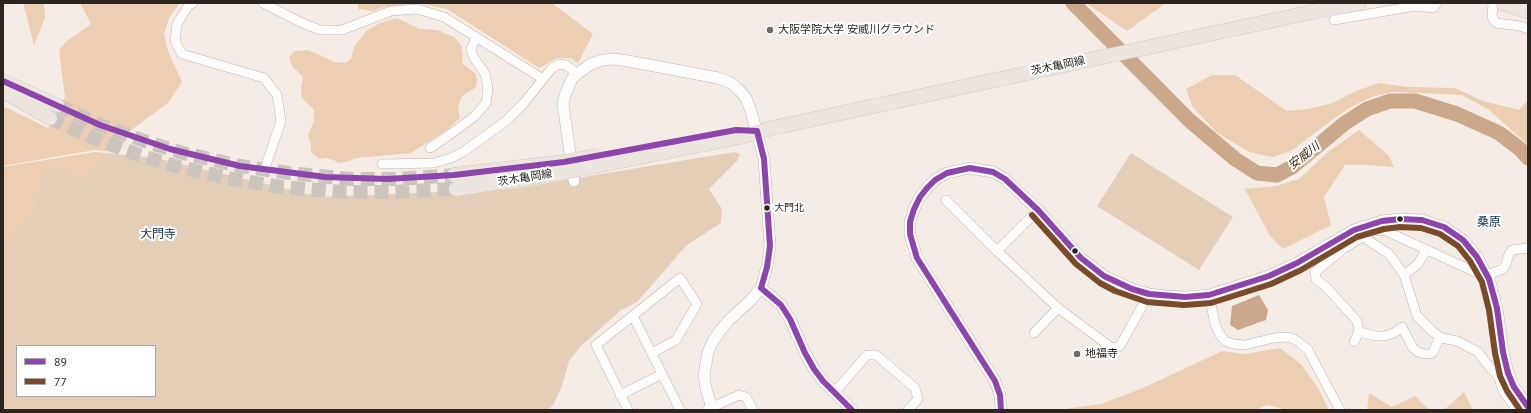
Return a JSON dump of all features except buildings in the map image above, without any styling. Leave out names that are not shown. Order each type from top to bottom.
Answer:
[{"type":"main road","name":"茨木亀岡線","points":[[455,182],[568,172],[626,156],[740,137],[757,131],[1338,5],[1359,3]]},
{"type":"main road","points":[[1502,3],[1528,12]]},
{"type":"main road","points":[[6,87],[58,105]]},
{"type":"main road","points":[[6,87],[50,118]]},
{"type":"street","points":[[193,3],[188,6],[177,24],[175,41],[182,54],[264,78],[277,95],[281,121],[266,165]]},
{"type":"street","points":[[262,3],[320,30],[342,30],[391,11],[417,9],[444,17],[543,79]]},
{"type":"street","points":[[1334,20],[1415,6],[1433,8],[1437,3]]},
{"type":"street","points":[[1493,3],[1492,17],[1496,23],[1520,26],[1528,29]]},
{"type":"street","points":[[430,148],[475,116],[486,103],[488,88],[485,74],[473,56],[471,49],[476,37]]},
{"type":"street","points":[[568,172],[563,104],[568,87],[577,74],[591,64],[602,60],[628,60],[718,78],[731,83],[746,98],[757,131],[764,159],[770,246],[767,267],[761,288],[751,300],[729,320],[713,341],[708,352],[704,375],[710,409],[739,395],[746,397],[753,410]]},
{"type":"street","points":[[382,164],[434,163],[457,155],[506,121],[552,68],[559,64],[566,65],[577,74]]},
{"type":"street","points":[[1001,410],[1000,395],[995,381],[917,258],[910,234],[910,222],[917,203],[927,188],[935,180],[947,173],[970,168],[993,172],[1005,179],[1038,210],[1075,251],[1092,267],[1118,283],[1149,294],[1185,297],[1209,295],[1269,276],[1297,263],[1354,230],[1372,227],[1386,231],[1475,272]]},
{"type":"street","points":[[946,200],[997,251],[1058,308],[1112,348],[1120,346],[1149,294]]},
{"type":"street","points":[[997,251],[1038,210]]},
{"type":"street","points":[[1354,342],[1359,332],[1357,321],[1327,288],[1316,279],[1315,272],[1343,249],[1363,237],[1372,227],[1382,220],[1422,220],[1444,227],[1463,240],[1478,257],[1487,275],[1497,308],[1503,352],[1503,391],[1517,410]]},
{"type":"street","points":[[1363,237],[1389,254],[1404,275],[1417,316],[1440,337],[1457,342],[1478,352],[1491,369],[1503,374],[1528,407]]},
{"type":"street","points":[[1487,275],[1503,269],[1506,264],[1508,254],[1512,250],[1528,248]]},
{"type":"street","points":[[1404,275],[1418,264],[1426,250]]},
{"type":"street","points":[[628,410],[596,346],[680,278],[697,304],[676,340],[652,353]]},
{"type":"street","points":[[761,288],[781,305],[808,358],[823,381],[852,410]]},
{"type":"street","points":[[1209,295],[1214,324],[1225,341],[1233,344],[1245,345],[1274,338],[1292,338],[1308,350],[1340,410]]},
{"type":"street","points":[[1034,333],[1058,308]]},
{"type":"street","points":[[633,316],[680,410]]},
{"type":"street","points":[[1359,332],[1376,336],[1384,336],[1394,333],[1402,327],[1413,348],[1418,352],[1425,354],[1430,354],[1433,352],[1440,337]]},
{"type":"street","points":[[834,393],[867,355],[876,355],[915,388],[918,399],[908,410]]},
{"type":"street","points":[[620,395],[662,374]]},
{"type":"shaded area","points":[[23,3],[44,3],[45,18],[34,45]]},
{"type":"shaded area","points":[[80,3],[180,3],[169,18],[164,34],[168,51],[182,82],[168,103],[127,133],[120,152],[95,150],[3,166],[3,106],[48,128],[65,97],[59,50],[67,41],[91,24]]},
{"type":"shaded area","points":[[358,3],[552,3],[593,34],[578,63],[571,58],[557,58],[539,68],[447,9],[422,4],[410,4],[383,7],[374,11],[358,9]]},
{"type":"shaded area","points":[[1086,3],[1166,3],[1127,31]]},
{"type":"shaded area","points":[[397,18],[420,29],[437,30],[454,37],[461,45],[463,56],[462,63],[476,74],[477,83],[475,88],[462,96],[458,107],[460,118],[448,129],[411,153],[357,158],[340,163],[328,158],[319,159],[311,152],[311,144],[308,135],[314,121],[314,110],[302,98],[301,88],[303,77],[292,66],[289,57],[295,51],[308,50],[335,62],[345,63],[351,59],[354,47],[366,31],[380,23]]},
{"type":"shaded area","points":[[1212,75],[1235,75],[1287,111],[1308,109],[1333,103],[1356,91],[1379,83],[1407,87],[1455,88],[1483,101],[1519,110],[1528,100],[1528,145],[1489,110],[1462,95],[1392,92],[1372,97],[1353,106],[1291,151],[1272,157],[1249,152],[1216,132],[1192,106],[1186,89]]},
{"type":"shaded area","points":[[1359,130],[1389,156],[1394,167],[1345,165],[1324,197],[1331,225],[1283,249],[1270,236],[1245,189],[1276,186],[1299,179],[1328,152]]},
{"type":"shaded area","points":[[95,152],[156,158],[321,197],[511,189],[734,152],[740,154],[737,161],[709,189],[722,209],[721,223],[687,245],[637,302],[621,310],[581,346],[569,361],[562,386],[553,405],[548,410],[3,410],[3,167]]},
{"type":"shaded area","points":[[96,153],[104,156],[87,177],[80,180],[58,168],[48,169],[42,179],[40,193],[34,209],[24,224],[3,246],[3,169]]},
{"type":"shaded area","points":[[1131,153],[1233,217],[1199,270],[1097,206]]},
{"type":"shaded area","points":[[1259,295],[1268,310],[1266,320],[1238,330],[1230,325],[1232,306]]},
{"type":"shaded area","points":[[1280,348],[1301,364],[1318,388],[1329,410],[1287,410],[1267,405],[1255,410],[1058,410],[1101,404],[1143,388],[1222,351],[1244,354]]},
{"type":"shaded area","points":[[1464,392],[1473,410],[1444,410]]},
{"type":"shaded area","points":[[1369,393],[1392,407],[1415,396],[1429,410],[1367,410]]},
{"type":"waterway","name":"安威川","points":[[1073,3],[1189,120],[1235,159],[1257,173],[1277,175],[1292,167],[1345,123],[1367,109],[1390,101],[1415,101],[1457,114],[1499,133],[1520,149],[1528,158]]},
{"type":"tunnel","points":[[57,105],[100,125],[147,142],[183,153],[240,166],[289,173],[350,179],[399,179],[454,175]]},
{"type":"tunnel","points":[[50,118],[93,138],[139,155],[175,166],[232,179],[281,187],[342,192],[391,192],[456,189]]},
{"type":"transit line","name":"89","points":[[3,81],[100,125],[170,149],[240,166],[325,177],[387,179],[454,175],[564,162],[736,130],[757,131]]},
{"type":"transit line","name":"89","points":[[757,131],[764,159],[770,246],[767,267],[761,288]]},
{"type":"transit line","name":"89","points":[[1001,410],[1000,395],[995,381],[917,258],[910,234],[910,222],[914,209],[920,197],[927,188],[935,180],[947,173],[970,168],[993,172],[1005,179],[1038,210],[1081,258],[1104,276],[1132,289],[1149,294],[1185,297],[1209,295],[1269,276],[1297,263],[1354,230],[1382,221],[1400,219],[1422,220],[1444,227],[1463,240],[1477,257],[1489,279],[1497,308],[1503,352],[1508,373],[1514,387],[1528,407]]},
{"type":"transit line","name":"77","points":[[1032,215],[1076,264],[1100,283],[1115,291],[1147,302],[1184,305],[1211,303],[1271,284],[1301,270],[1357,237],[1384,229],[1400,227],[1421,228],[1440,234],[1458,246],[1470,261],[1482,282],[1489,310],[1500,376],[1507,391],[1520,410]]},
{"type":"transit line","name":"89","points":[[761,288],[781,305],[790,319],[814,369],[823,381],[852,410]]},
{"type":"place","name":"大阪学院大学 安威川グラウンド","points":[[770,30]]},
{"type":"place","name":"大門北","points":[[767,208]]},
{"type":"place","name":"地福寺","points":[[1077,354]]},
{"type":"district","name":"桑原","points":[[1489,223]]},
{"type":"district","name":"大門寺","points":[[158,235]]}]
